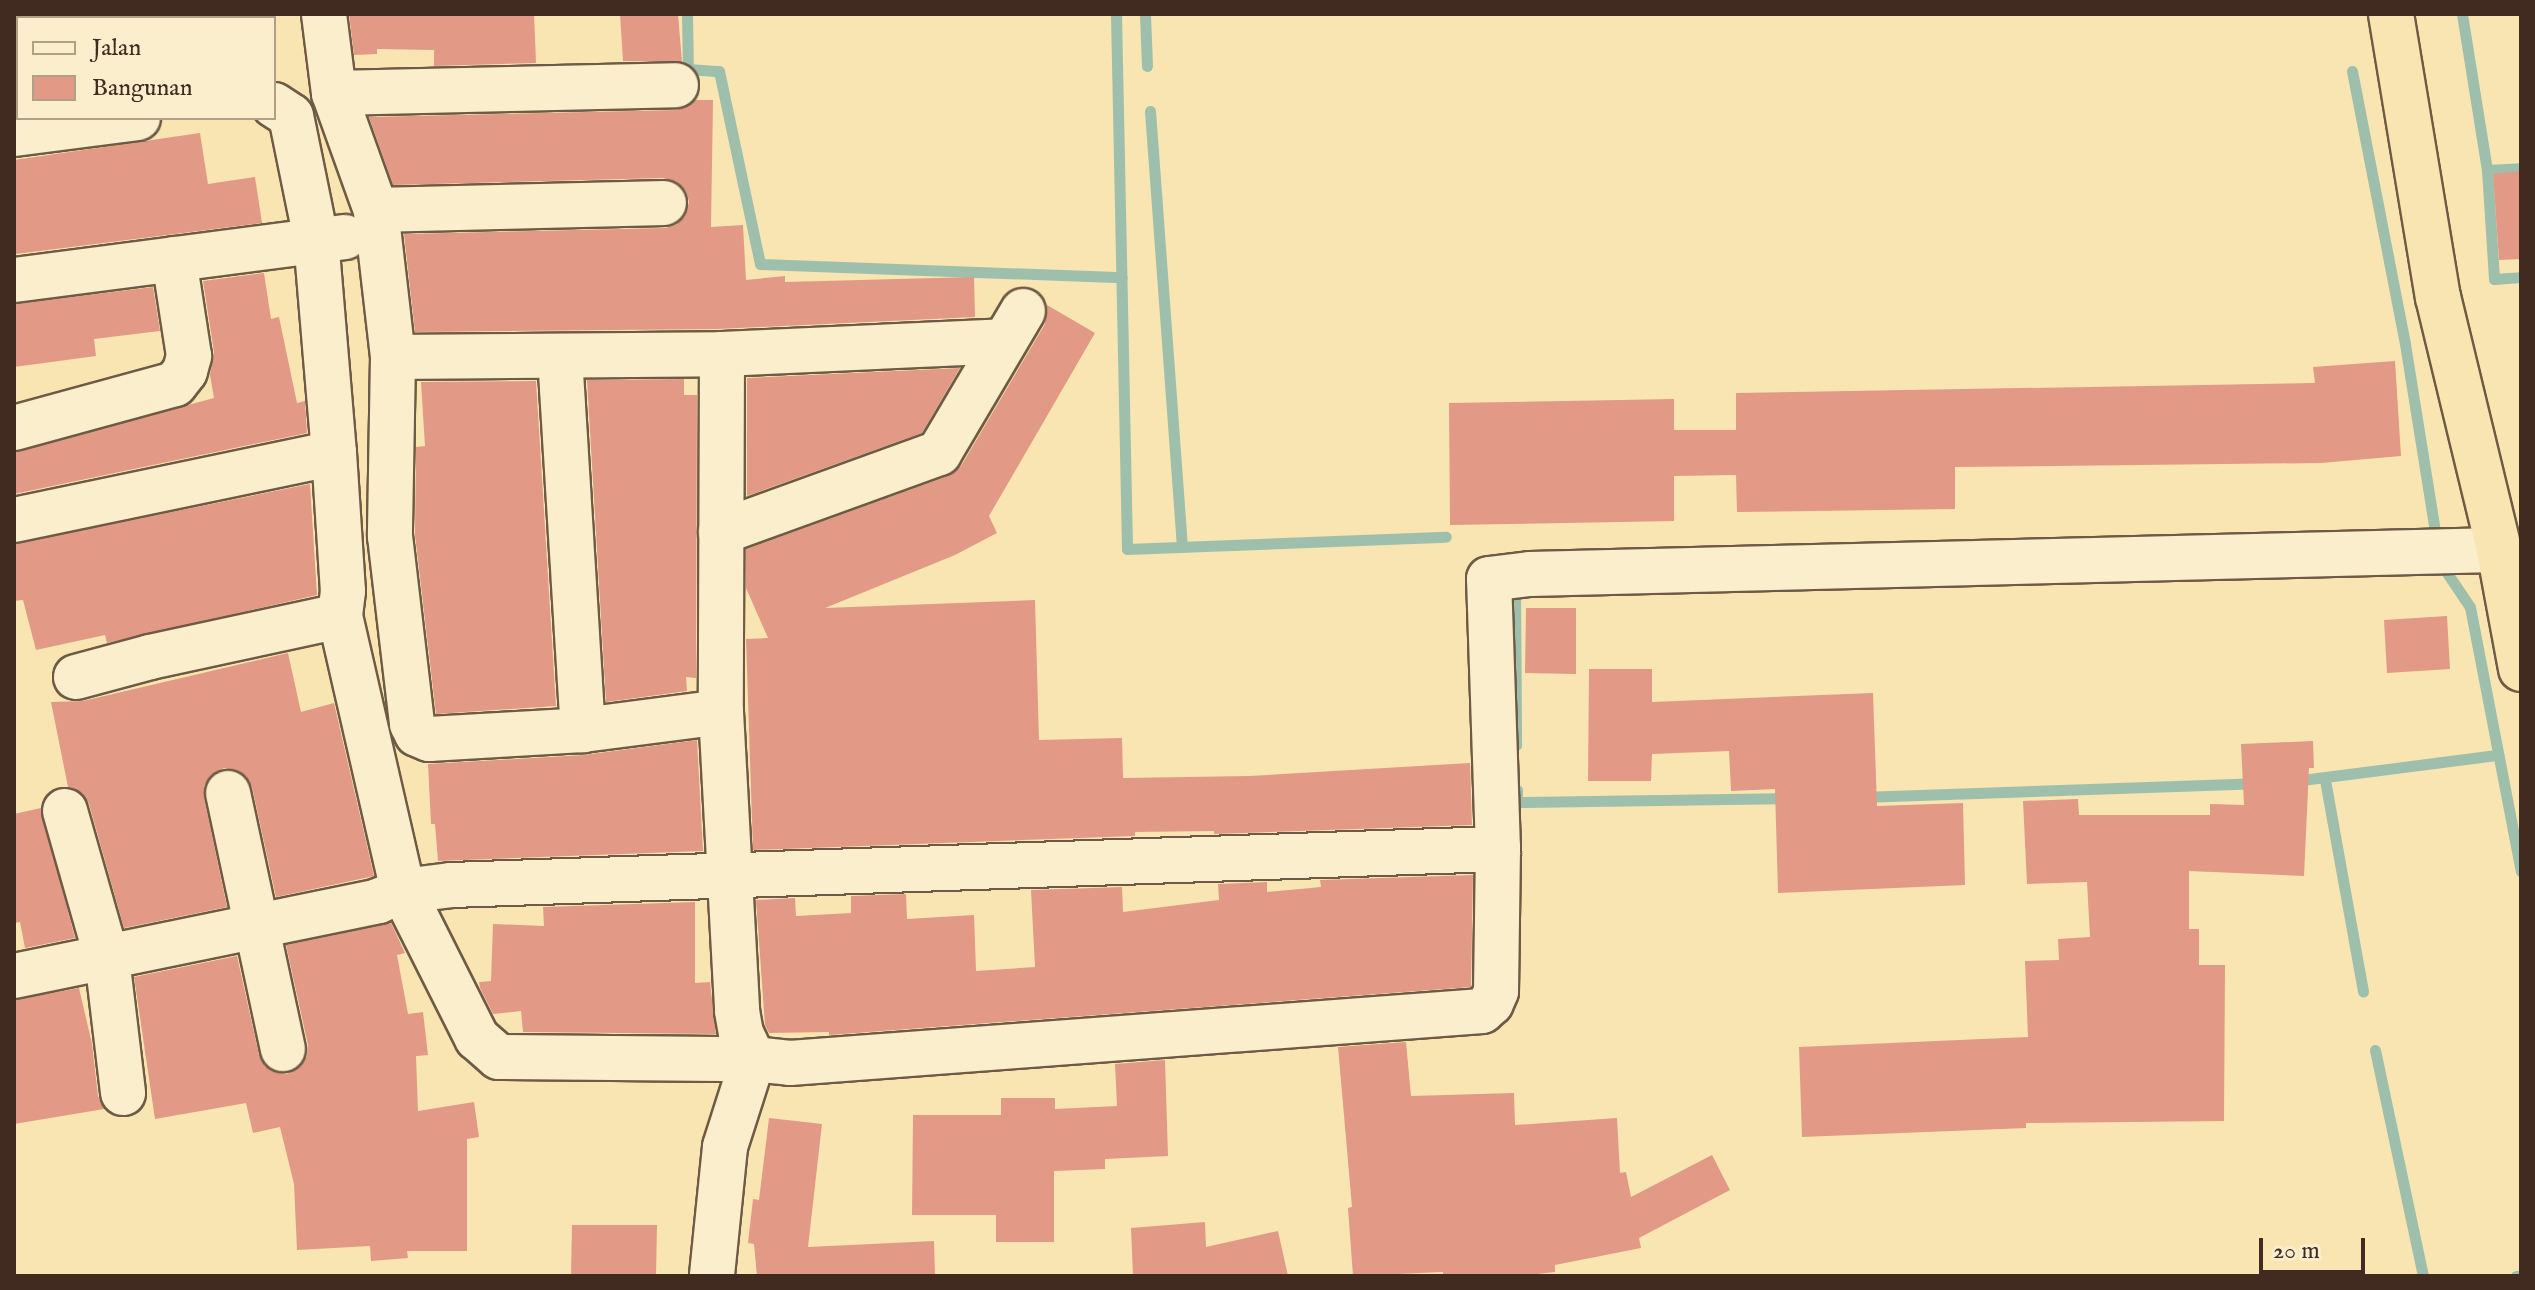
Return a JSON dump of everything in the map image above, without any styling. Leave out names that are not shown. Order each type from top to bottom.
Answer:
[{"type":"highway","points":[[2391,14],[2438,297],[2499,550],[2521,669]]},
{"type":"street","points":[[324,14],[354,231],[393,357],[390,536],[412,724],[417,734],[429,739],[583,730],[721,712]]},
{"type":"street","points":[[334,93],[676,85]]},
{"type":"street","points":[[276,106],[291,116],[354,231],[334,453],[343,591],[340,616],[423,889],[477,1038],[499,1057],[753,1059],[790,1063],[1482,1011],[1491,1003],[1496,991],[1498,849],[1489,579],[1530,574],[2499,550]]},
{"type":"street","points":[[14,134],[122,120]]},
{"type":"street","points":[[14,280],[354,231],[664,203]]},
{"type":"street","points":[[14,428],[175,384],[185,371],[189,356],[174,259]]},
{"type":"street","points":[[393,357],[722,354],[1014,326],[939,453],[721,532]]},
{"type":"street","points":[[712,1276],[725,1147],[753,1059],[741,1033],[737,1011],[721,712],[722,354]]},
{"type":"street","points":[[560,356],[583,730]]},
{"type":"street","points":[[14,520],[334,453]]},
{"type":"street","points":[[76,677],[150,657],[340,616]]},
{"type":"street","points":[[228,793],[283,1049]]},
{"type":"street","points":[[65,811],[107,958],[123,1093]]},
{"type":"street","points":[[14,976],[423,889],[731,875],[1498,849]]},
{"type":"building","points":[[349,14],[534,14],[536,63],[434,66],[434,50],[377,49],[377,54],[354,55]]},
{"type":"building","points":[[620,14],[678,14],[682,62],[623,61]]},
{"type":"building","points":[[695,100],[713,100],[711,227],[743,225],[746,280],[785,276],[785,282],[974,277],[975,317],[718,329],[415,332],[404,234],[665,228],[676,225],[685,216],[689,202],[686,191],[677,182],[663,178],[393,185],[369,117],[677,110]]},
{"type":"building","points":[[200,133],[208,184],[255,177],[262,223],[16,254],[14,160]]},
{"type":"building","points":[[2521,171],[2521,259],[2499,260],[2493,174]]},
{"type":"building","points":[[264,273],[271,319],[279,317],[297,403],[305,401],[307,433],[14,494],[14,452],[214,398],[210,375],[214,352],[203,281]]},
{"type":"building","points":[[153,287],[160,331],[94,339],[96,356],[14,367],[14,304]]},
{"type":"building","points":[[1047,305],[1095,333],[989,516],[997,533],[955,555],[825,608],[1035,600],[1039,740],[1122,738],[1123,778],[1250,776],[1470,763],[1472,825],[1214,834],[1214,831],[1135,832],[1135,836],[753,850],[746,639],[768,638],[746,588],[746,549],[948,476],[961,466],[1045,324]]},
{"type":"building","points":[[2395,361],[2401,456],[2321,463],[1955,467],[1955,509],[1737,512],[1736,475],[1674,476],[1674,521],[1450,525],[1449,403],[1674,399],[1674,430],[1736,430],[1736,393],[2315,383],[2313,367]]},
{"type":"building","points":[[960,368],[922,433],[747,496],[747,378]]},
{"type":"building","points":[[684,379],[684,395],[697,395],[696,678],[686,677],[687,691],[606,702],[587,380]]},
{"type":"building","points":[[536,381],[556,706],[436,714],[415,535],[416,447],[425,446],[421,382]]},
{"type":"building","points":[[310,484],[317,595],[107,643],[105,635],[36,650],[23,600],[14,601],[14,544]]},
{"type":"building","points":[[1526,608],[1576,608],[1576,674],[1525,673]]},
{"type":"building","points":[[2447,616],[2450,669],[2387,673],[2384,620]]},
{"type":"building","points":[[288,653],[301,712],[334,703],[374,876],[276,897],[252,787],[246,776],[224,768],[211,775],[204,786],[204,797],[227,907],[124,928],[89,804],[82,793],[68,787],[51,702],[83,701]]},
{"type":"building","points":[[1589,669],[1652,669],[1652,702],[1873,693],[1877,806],[1963,803],[1965,885],[1778,893],[1775,789],[1731,791],[1729,751],[1652,754],[1651,781],[1588,781]]},
{"type":"building","points":[[697,740],[703,851],[438,861],[435,824],[431,824],[428,764],[584,755]]},
{"type":"building","points":[[2313,741],[2314,768],[2309,768],[2304,876],[2189,871],[2189,929],[2199,929],[2199,965],[2225,965],[2224,1121],[2026,1123],[2026,1128],[1802,1137],[1799,1047],[2028,1037],[2025,961],[2059,960],[2058,939],[2090,937],[2087,882],[2027,884],[2023,801],[2078,799],[2079,815],[2210,815],[2210,804],[2244,805],[2241,744]]},
{"type":"building","points":[[41,808],[75,938],[25,948],[20,922],[14,923],[14,814]]},
{"type":"building","points":[[1473,875],[1471,987],[829,1035],[829,1032],[769,1033],[765,1025],[756,900],[795,898],[796,916],[851,913],[851,896],[906,894],[907,919],[974,915],[976,971],[1035,967],[1031,890],[1122,887],[1123,912],[1219,900],[1218,884],[1267,882],[1267,892],[1321,887],[1320,880]]},
{"type":"building","points":[[695,902],[695,983],[710,982],[716,1034],[523,1032],[521,1011],[493,1014],[480,988],[479,982],[491,981],[493,924],[544,926],[543,907]]},
{"type":"building","points":[[391,923],[405,953],[397,955],[408,1014],[423,1012],[428,1055],[416,1056],[418,1111],[474,1102],[479,1137],[467,1139],[467,1251],[407,1251],[408,1258],[371,1261],[370,1246],[297,1250],[294,1184],[280,1127],[253,1133],[246,1103],[155,1119],[134,977],[237,956],[259,1055],[265,1066],[287,1074],[300,1067],[307,1056],[308,1045],[286,945]]},
{"type":"building","points":[[79,988],[92,1044],[98,1096],[104,1109],[14,1124],[14,1000]]},
{"type":"building","points":[[1406,1042],[1411,1096],[1514,1093],[1515,1125],[1617,1118],[1620,1173],[1626,1172],[1631,1197],[1712,1155],[1730,1190],[1639,1238],[1641,1248],[1555,1265],[1555,1272],[1520,1276],[1443,1276],[1443,1272],[1353,1276],[1348,1208],[1352,1207],[1338,1047]]},
{"type":"building","points":[[1165,1060],[1168,1156],[1105,1159],[1105,1169],[1054,1171],[1054,1242],[996,1242],[996,1215],[912,1215],[913,1115],[1001,1115],[1001,1098],[1055,1098],[1055,1109],[1117,1106],[1115,1064]]},
{"type":"building","points":[[769,1118],[822,1124],[808,1247],[934,1241],[935,1276],[757,1276],[754,1244],[748,1243],[753,1199],[759,1200]]},
{"type":"building","points":[[1205,1222],[1206,1247],[1278,1231],[1288,1276],[1133,1276],[1131,1228]]},
{"type":"building","points":[[572,1225],[657,1225],[656,1276],[571,1276]]},
{"type":"waterway","points":[[687,14],[688,69],[719,71],[760,264],[1122,277]]},
{"type":"waterway","points":[[1116,14],[1127,549],[1446,537]]},
{"type":"waterway","points":[[1145,14],[1147,66]]},
{"type":"waterway","points":[[2462,14],[2487,170],[2521,168]]},
{"type":"waterway","points":[[2352,71],[2405,344],[2436,537]]},
{"type":"waterway","points":[[1150,111],[1182,547]]},
{"type":"waterway","points":[[2487,170],[2494,279],[2521,277]]},
{"type":"waterway","points":[[2439,561],[2470,607],[2521,871]]},
{"type":"waterway","points":[[1515,587],[1516,745]]},
{"type":"waterway","points":[[2294,781],[2498,755]]},
{"type":"waterway","points":[[2325,780],[2363,992]]},
{"type":"waterway","points":[[1862,797],[2256,783]]},
{"type":"waterway","points":[[1517,790],[1517,802],[1789,798]]},
{"type":"waterway","points":[[2375,1050],[2423,1276]]},
{"type":"waterway","points":[[2516,1276],[2521,1276]]}]
